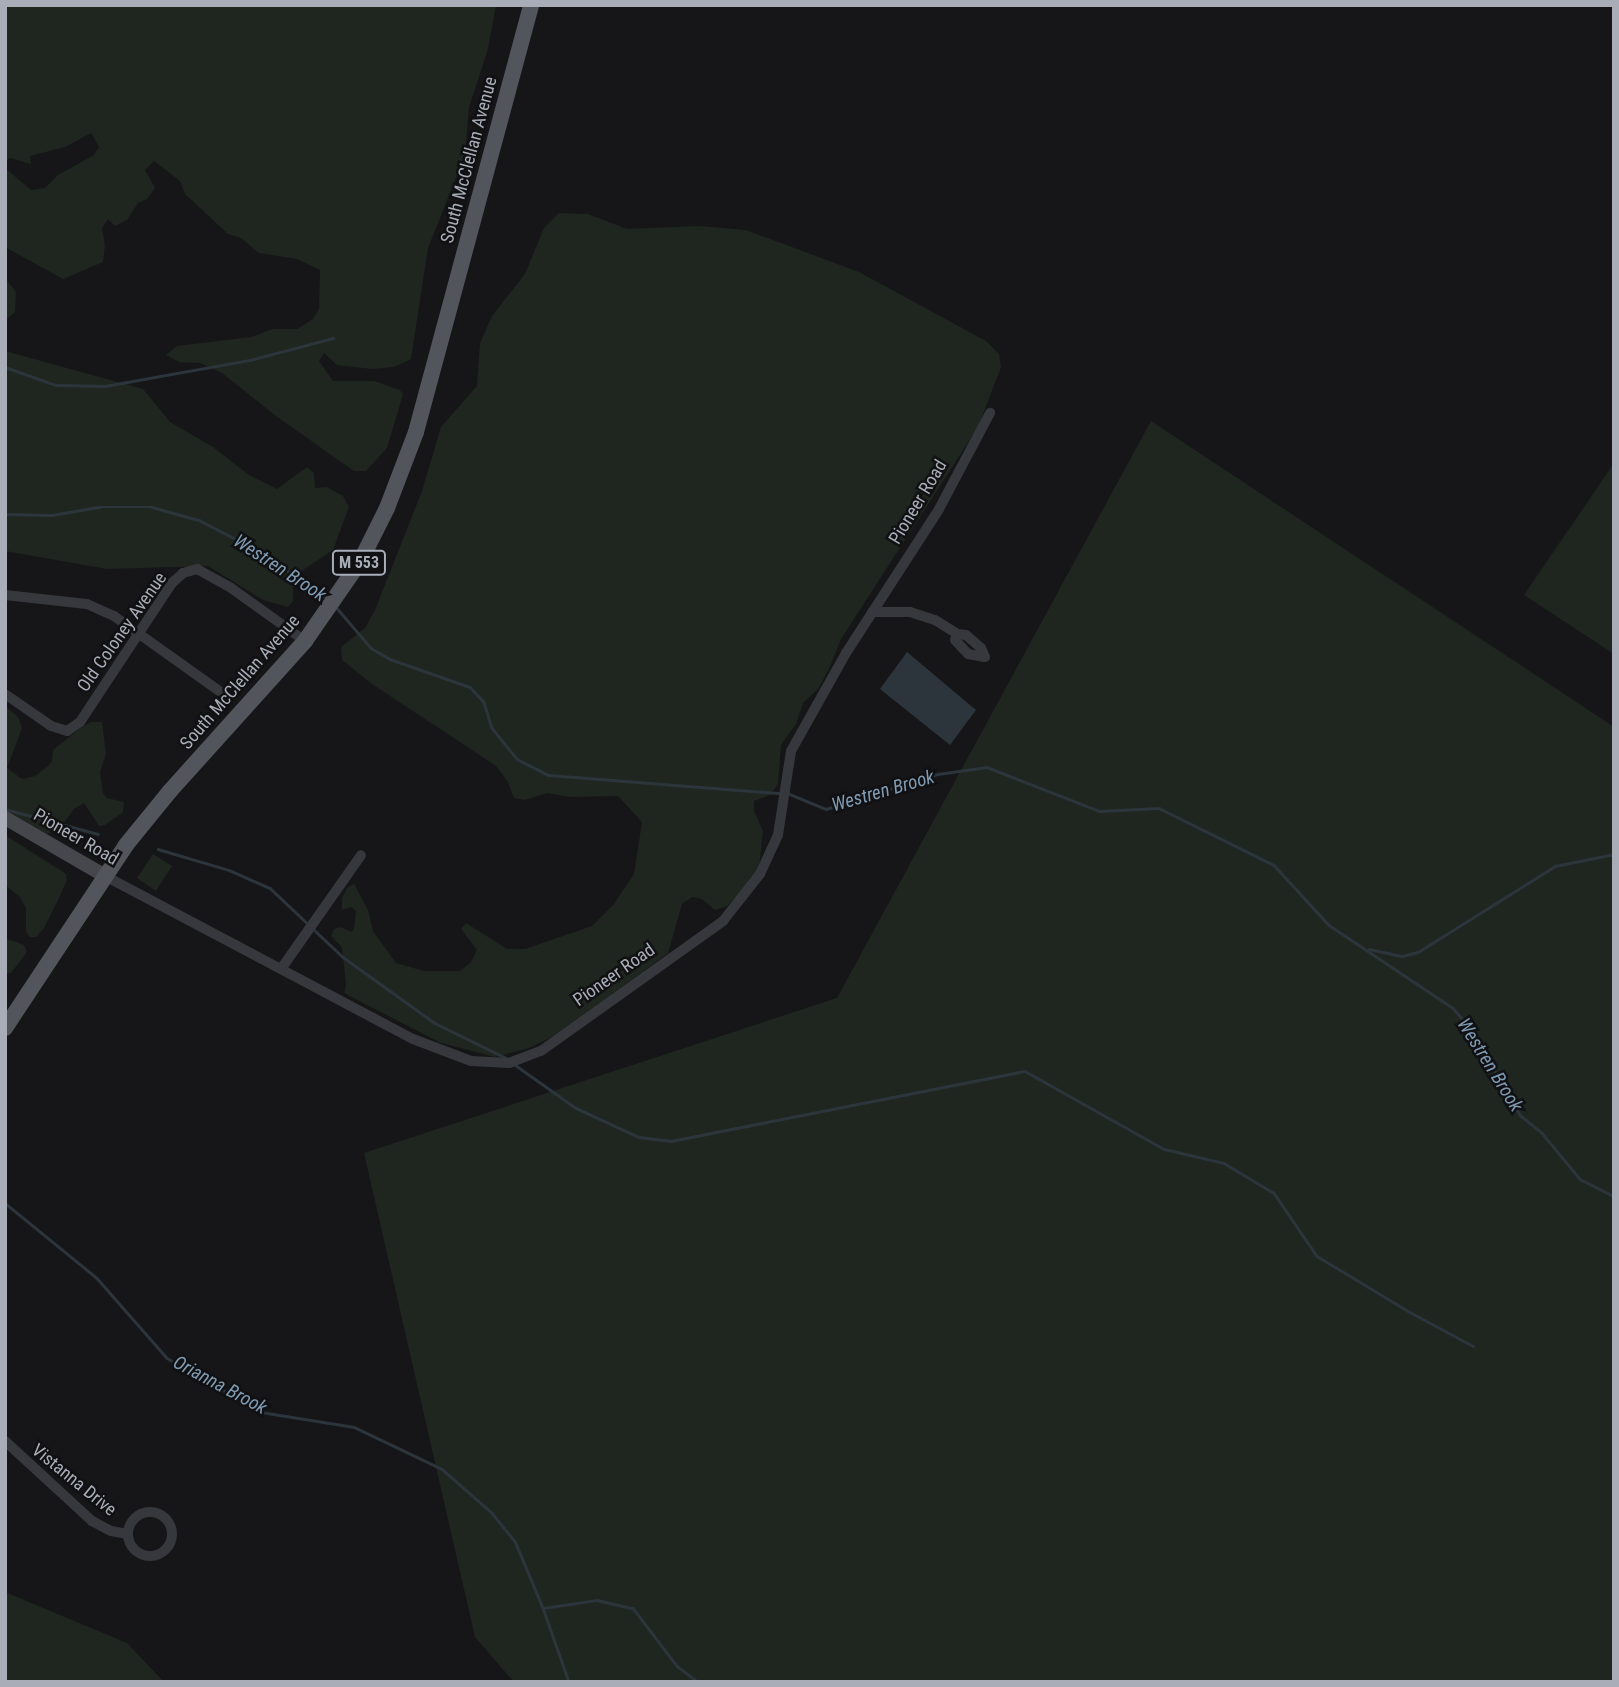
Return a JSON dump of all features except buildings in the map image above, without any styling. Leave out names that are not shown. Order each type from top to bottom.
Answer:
[{"type":"main road","name":"South McClellan Avenue","points":[[5,1028],[105,876],[170,791],[305,641],[361,560],[387,508],[416,432],[531,5]]},
{"type":"street","name":"Pioneer Road","points":[[5,818],[105,876],[412,1039],[471,1061],[509,1063],[541,1051],[723,921],[760,874],[778,835],[792,751],[872,612],[939,509],[990,413]]},
{"type":"street","name":"Old Coloney Avenue","points":[[5,694],[51,726],[67,731],[80,722],[172,583],[183,573],[197,569],[231,587],[305,641]]},
{"type":"street","points":[[5,595],[87,604],[139,632],[219,691]]},
{"type":"street","points":[[872,612],[910,612],[935,620],[957,634]]},
{"type":"street","points":[[281,970],[361,856]]},
{"type":"street","name":"Vistanna Drive","points":[[5,1441],[92,1521],[111,1531],[128,1534]]},
{"type":"street","name":"Vistanna Drive","points":[[152,1512],[169,1522],[172,1536],[160,1553],[145,1555],[133,1547],[128,1534],[133,1520],[152,1512]]},
{"type":"shaded area","points":[[5,5],[496,5],[488,49],[469,107],[465,155],[428,248],[411,359],[394,367],[372,369],[337,365],[324,353],[319,361],[333,381],[374,381],[400,390],[403,394],[387,448],[366,471],[354,471],[276,416],[222,373],[200,363],[179,362],[166,355],[177,346],[251,337],[273,329],[297,329],[313,319],[319,309],[320,270],[297,259],[259,253],[241,238],[228,234],[185,194],[180,181],[154,161],[145,170],[155,188],[147,199],[138,203],[127,220],[115,226],[108,219],[102,228],[105,245],[103,262],[63,279],[5,247],[5,168],[31,190],[45,188],[58,175],[94,155],[99,147],[91,133],[65,147],[30,156],[31,164],[10,158],[5,161]]},
{"type":"shaded area","points":[[559,213],[588,214],[627,229],[699,226],[746,230],[859,272],[986,341],[999,354],[1001,367],[978,427],[841,639],[818,689],[803,703],[796,724],[781,745],[778,784],[770,795],[754,801],[754,811],[763,831],[759,867],[747,886],[727,906],[715,910],[702,899],[692,897],[682,904],[668,953],[560,1033],[529,1048],[495,1057],[441,1043],[344,993],[346,985],[342,947],[331,936],[334,929],[341,927],[351,932],[354,929],[356,911],[351,907],[342,910],[342,898],[347,888],[354,884],[368,910],[373,931],[396,963],[424,971],[460,971],[471,962],[477,950],[461,929],[466,923],[507,949],[525,949],[592,926],[614,904],[634,874],[642,822],[618,796],[570,797],[547,793],[525,800],[514,798],[508,782],[496,766],[372,684],[342,660],[341,647],[365,628],[375,610],[422,491],[441,427],[477,386],[480,343],[492,316],[525,274],[544,228]]},
{"type":"shaded area","points":[[5,278],[16,292],[15,312],[5,321]]},
{"type":"shaded area","points":[[5,351],[143,389],[170,422],[213,447],[249,475],[277,489],[307,467],[314,473],[315,488],[327,487],[343,496],[349,507],[333,550],[303,570],[293,587],[293,601],[288,607],[263,600],[208,566],[107,569],[5,551]]},
{"type":"shaded area","points":[[1151,421],[1614,727],[1614,1682],[514,1682],[475,1637],[364,1153],[837,998]]},
{"type":"shaded area","points":[[1614,463],[1614,654],[1524,595]]},
{"type":"shaded area","points":[[907,652],[976,710],[950,745],[880,689]]},
{"type":"shaded area","points":[[5,706],[18,717],[22,728],[7,768],[22,779],[35,776],[48,766],[52,761],[53,750],[79,729],[91,722],[102,722],[106,754],[100,772],[103,793],[107,798],[124,802],[123,812],[105,825],[99,826],[84,803],[74,809],[59,829],[47,834],[5,813]]},
{"type":"shaded area","points":[[5,835],[66,874],[67,880],[60,896],[44,928],[36,937],[30,937],[26,932],[26,908],[20,897],[5,885]]},
{"type":"shaded area","points":[[153,854],[172,866],[156,891],[137,878]]},
{"type":"shaded area","points":[[5,938],[24,945],[27,952],[11,973],[5,974]]},
{"type":"shaded area","points":[[5,1592],[127,1643],[164,1682],[5,1682]]},
{"type":"waterway","points":[[5,367],[56,385],[105,386],[250,360],[333,338]]},
{"type":"waterway","name":"Westren Brook","points":[[5,514],[52,515],[99,507],[152,507],[199,520],[257,550],[328,598]]},
{"type":"waterway","name":"Westren Brook","points":[[337,608],[371,648],[390,659],[470,687],[484,702],[492,728],[517,759],[549,775],[780,793]]},
{"type":"waterway","name":"Westren Brook","points":[[787,793],[826,809],[938,774],[987,767],[1099,811],[1159,808],[1274,865],[1329,925],[1453,1008],[1472,1030],[1520,1115],[1542,1133],[1580,1179],[1614,1196]]},
{"type":"waterway","points":[[5,809],[98,834]]},
{"type":"waterway","points":[[158,849],[229,870],[270,888],[343,957],[435,1023],[506,1058]]},
{"type":"waterway","points":[[1369,949],[1402,956],[1418,952],[1555,866],[1614,854]]},
{"type":"waterway","points":[[514,1064],[576,1108],[639,1137],[671,1141],[1025,1071],[1164,1149],[1224,1163],[1274,1193],[1317,1256],[1408,1311],[1473,1346]]},
{"type":"waterway","name":"Orianna Brook","points":[[5,1203],[97,1278],[167,1358],[261,1412],[354,1427],[442,1469],[492,1513],[515,1541],[543,1608],[569,1682]]},
{"type":"waterway","points":[[543,1608],[597,1600],[633,1608],[677,1666],[698,1682]]}]
